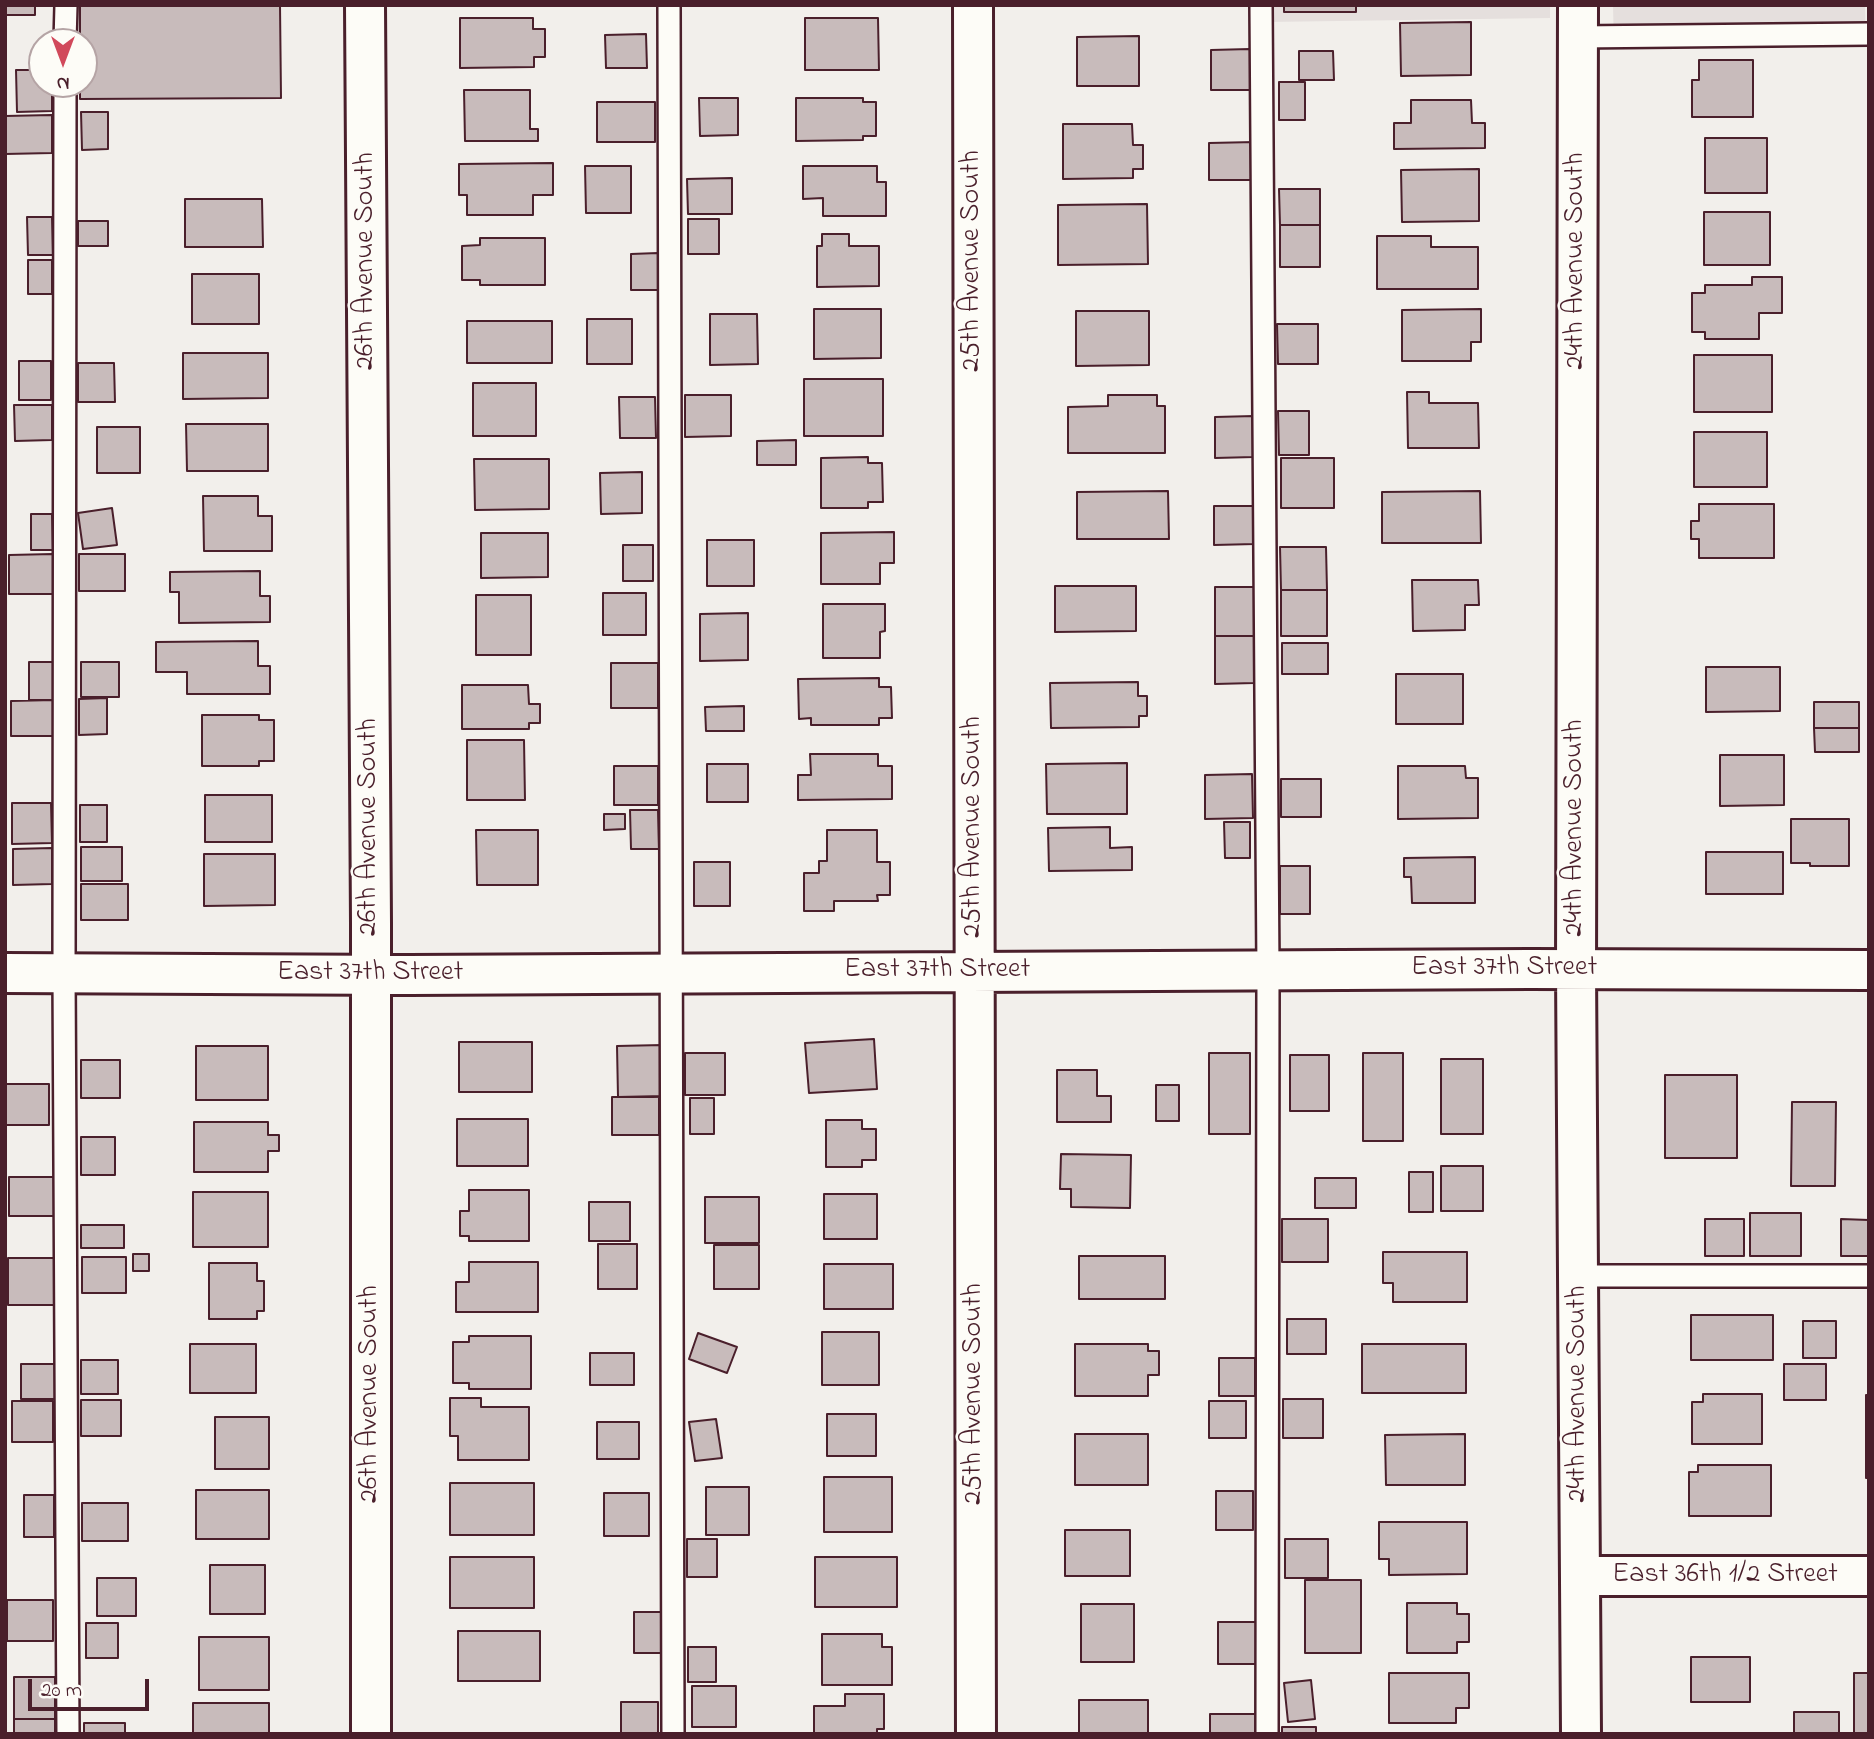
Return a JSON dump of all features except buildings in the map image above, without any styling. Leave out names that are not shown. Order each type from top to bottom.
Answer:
[{"type":"street","name":"26th Avenue South","points":[[365,5],[371,975],[371,1734]]},
{"type":"street","name":"25th Avenue South","points":[[973,5],[976,1734]]},
{"type":"street","name":"24th Avenue South","points":[[1577,21],[1576,969],[1581,1734]]},
{"type":"street","name":"East 37th Street","points":[[5,973],[371,975],[1869,970]]},
{"type":"street","name":"East 36th 1/2 Street","points":[[1580,1576],[1869,1576]]},
{"type":"lane","points":[[65,28],[66,5]]},
{"type":"lane","points":[[669,5],[673,1734]]},
{"type":"lane","points":[[1261,5],[1268,970],[1267,1734]]},
{"type":"lane","points":[[1577,21],[1869,34]]},
{"type":"lane","points":[[65,98],[64,973],[68,1734]]},
{"type":"lane","points":[[1578,1276],[1869,1276]]},
{"type":"shaded area","points":[[1267,5],[1550,5],[1550,18],[1267,22]]},
{"type":"shaded area","points":[[1613,5],[1865,5],[1866,45],[1614,49]]}]
